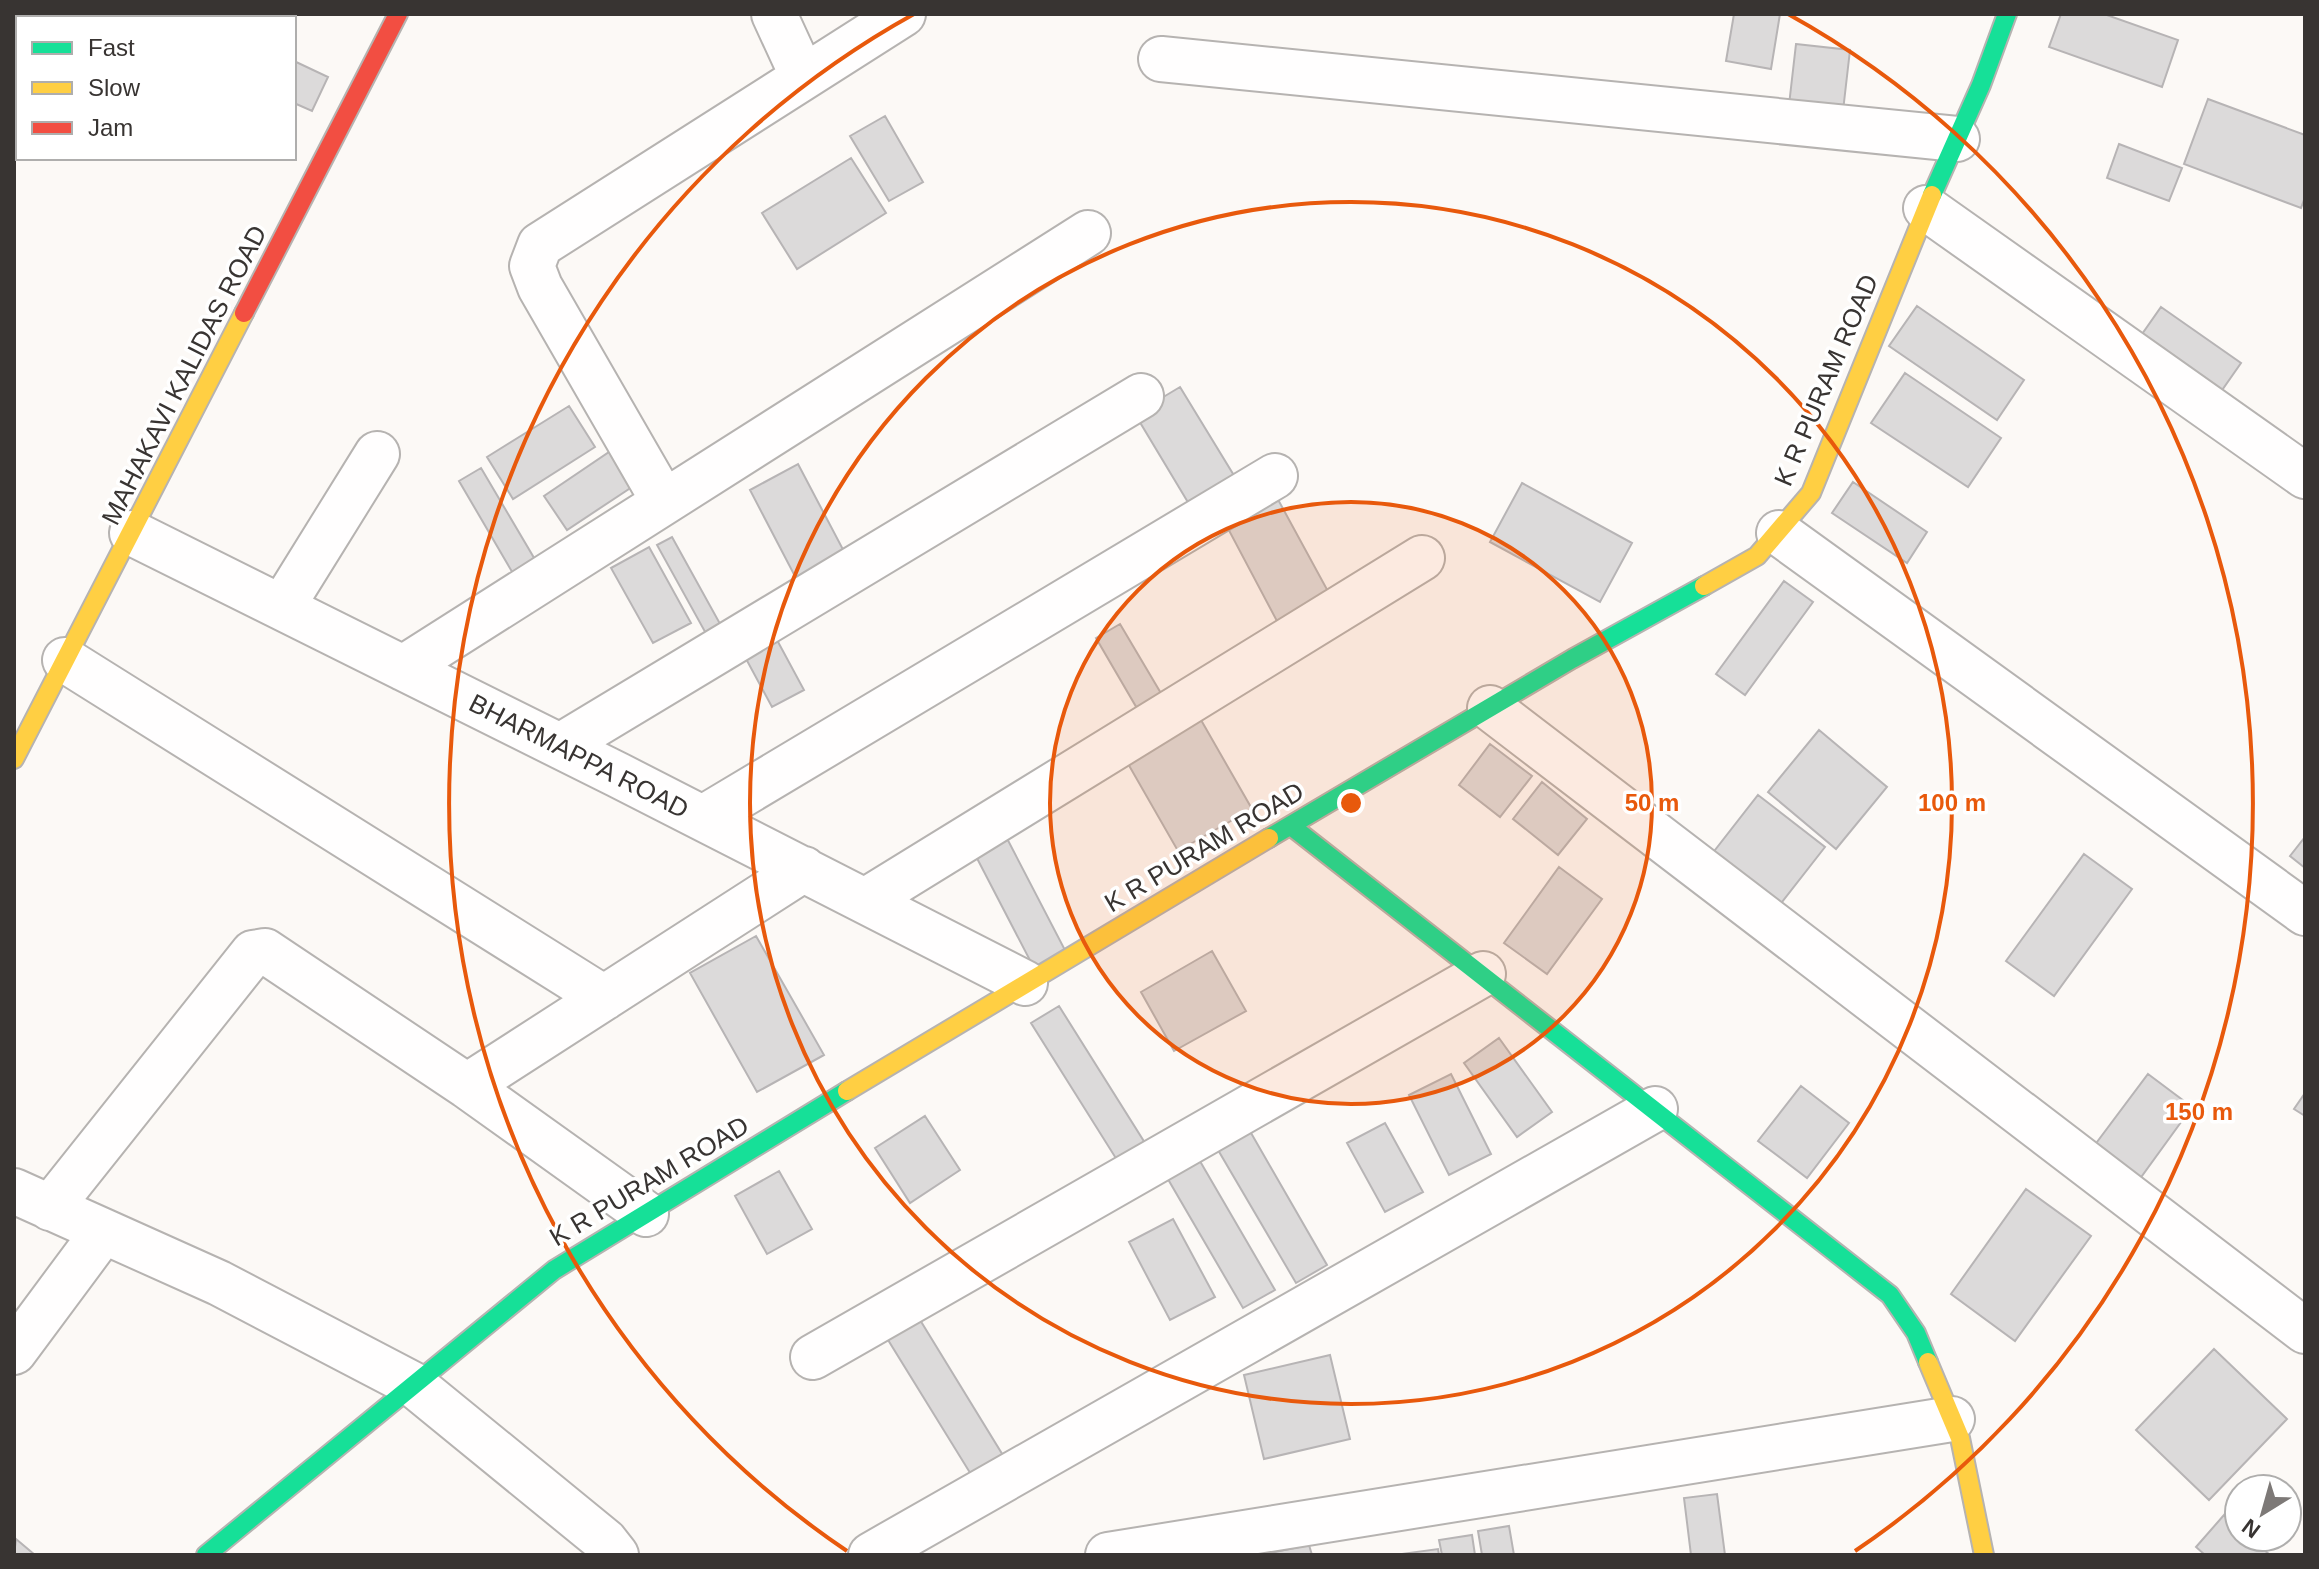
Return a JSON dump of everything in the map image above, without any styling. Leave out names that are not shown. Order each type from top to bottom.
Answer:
[{"type":"street","name":"MAHAKAVI KALIDAS ROAD","points":[[20,732],[65,660],[132,533],[398,14]]},
{"type":"street","points":[[774,14],[803,77]]},
{"type":"street","points":[[664,502],[540,287],[532,266],[540,245],[903,14]]},
{"type":"street","name":"K R PURAM ROAD","points":[[206,1555],[554,1270],[1025,983],[1490,708],[1757,556],[1811,493],[1926,208],[1981,85],[2007,14]]},
{"type":"street","points":[[1161,59],[1957,139]]},
{"type":"street","points":[[1926,208],[2305,476]]},
{"type":"street","points":[[403,668],[1088,233]]},
{"type":"street","points":[[560,746],[1141,396]]},
{"type":"street","points":[[282,607],[377,454]]},
{"type":"street","points":[[703,818],[1275,476]]},
{"type":"street","name":"BHARMAPPA ROAD","points":[[132,533],[703,818],[1025,983]]},
{"type":"street","points":[[1779,533],[2305,913]]},
{"type":"street","points":[[865,901],[1422,558]]},
{"type":"street","points":[[65,660],[604,998]]},
{"type":"street","points":[[1490,708],[2305,1331]]},
{"type":"street","points":[[1291,826],[1890,1295],[1916,1333],[1960,1438],[1984,1555]]},
{"type":"street","points":[[467,1086],[804,869]]},
{"type":"street","points":[[603,1550],[414,1385],[219,1283],[32,1200],[253,953],[265,951],[467,1086],[646,1214]]},
{"type":"street","points":[[813,1357],[1483,974]]},
{"type":"street","points":[[871,1555],[1655,1109]]},
{"type":"street","points":[[14,1352],[103,1232]]},
{"type":"street","points":[[1108,1555],[1952,1419]]},
{"type":"building","points":[[1734,14],[1780,14],[1771,69],[1726,61]]},
{"type":"building","points":[[2061,14],[2104,14],[2178,40],[2162,87],[2049,47]]},
{"type":"building","points":[[1796,44],[1850,50],[1843,111],[1789,105]]},
{"type":"building","points":[[296,62],[328,77],[312,111],[296,104]]},
{"type":"building","points":[[14,64],[16,86],[14,86]]},
{"type":"building","points":[[2208,99],[2305,135],[2305,197],[2301,208],[2184,164]]},
{"type":"building","points":[[885,116],[923,182],[889,201],[850,136]]},
{"type":"building","points":[[2119,144],[2182,168],[2169,201],[2107,178]]},
{"type":"building","points":[[851,158],[886,213],[797,269],[762,213]]},
{"type":"building","points":[[1917,306],[2024,380],[1997,420],[1889,346]]},
{"type":"building","points":[[2161,307],[2241,363],[2213,403],[2133,347]]},
{"type":"building","points":[[1905,373],[2001,438],[1968,487],[1871,423]]},
{"type":"building","points":[[1180,387],[1241,487],[1195,514],[1135,414]]},
{"type":"building","points":[[569,406],[595,447],[513,499],[487,457]]},
{"type":"building","points":[[615,448],[638,483],[567,530],[544,496]]},
{"type":"building","points":[[798,464],[848,559],[799,584],[750,490]]},
{"type":"building","points":[[481,468],[540,568],[518,582],[459,481]]},
{"type":"building","points":[[1853,482],[1927,532],[1907,563],[1832,513]]},
{"type":"building","points":[[1522,483],[1632,543],[1600,602],[1490,542]]},
{"type":"building","points":[[1275,494],[1330,595],[1278,623],[1224,521]]},
{"type":"building","points":[[672,537],[724,631],[709,639],[657,545]]},
{"type":"building","points":[[649,547],[691,623],[653,643],[611,568]]},
{"type":"building","points":[[1784,581],[1813,602],[1745,695],[1716,674]]},
{"type":"building","points":[[1120,624],[1162,695],[1138,710],[1096,638]]},
{"type":"building","points":[[770,627],[804,690],[772,707],[738,644]]},
{"type":"building","points":[[1193,706],[1252,809],[1178,851],[1119,748]]},
{"type":"building","points":[[1819,730],[1887,787],[1836,849],[1768,792]]},
{"type":"building","points":[[1490,744],[1532,776],[1500,817],[1459,785]]},
{"type":"building","points":[[1542,782],[1587,819],[1558,855],[1513,819]]},
{"type":"building","points":[[1758,795],[1825,847],[1775,911],[1708,859]]},
{"type":"building","points":[[1000,825],[1067,954],[1035,970],[968,841]]},
{"type":"building","points":[[2305,837],[2305,868],[2290,856]]},
{"type":"building","points":[[2084,854],[2132,889],[2054,996],[2006,961]]},
{"type":"building","points":[[1559,867],[1602,899],[1547,974],[1504,943]]},
{"type":"building","points":[[756,936],[824,1055],[757,1092],[690,973]]},
{"type":"building","points":[[1212,951],[1246,1011],[1174,1051],[1141,992]]},
{"type":"building","points":[[1059,1006],[1145,1143],[1117,1160],[1031,1023]]},
{"type":"building","points":[[1499,1038],[1552,1112],[1517,1137],[1464,1063]]},
{"type":"building","points":[[1451,1074],[1491,1154],[1449,1175],[1409,1095]]},
{"type":"building","points":[[2148,1074],[2192,1107],[2139,1180],[2094,1146]]},
{"type":"building","points":[[1801,1086],[1849,1123],[1807,1178],[1758,1141]]},
{"type":"building","points":[[2305,1093],[2305,1116],[2294,1109]]},
{"type":"building","points":[[925,1116],[960,1170],[910,1203],[875,1148]]},
{"type":"building","points":[[1243,1119],[1327,1265],[1296,1283],[1211,1138]]},
{"type":"building","points":[[1385,1123],[1423,1192],[1385,1212],[1347,1143]]},
{"type":"building","points":[[1190,1144],[1275,1290],[1243,1308],[1158,1162]]},
{"type":"building","points":[[779,1171],[812,1229],[767,1254],[735,1196]]},
{"type":"building","points":[[2026,1189],[2091,1236],[2015,1341],[1951,1294]]},
{"type":"building","points":[[1173,1219],[1215,1297],[1170,1320],[1129,1242]]},
{"type":"building","points":[[917,1315],[1004,1457],[972,1476],[885,1335]]},
{"type":"building","points":[[2214,1349],[2287,1419],[2235,1473],[2223,1473],[2223,1485],[2209,1500],[2136,1430]]},
{"type":"building","points":[[1330,1355],[1350,1439],[1264,1459],[1244,1375]]},
{"type":"building","points":[[1717,1494],[1725,1555],[1691,1555],[1684,1498]]},
{"type":"building","points":[[2223,1516],[2223,1553],[2270,1555],[2205,1555],[2196,1547]]},
{"type":"building","points":[[1509,1526],[1514,1555],[1482,1555],[1478,1531]]},
{"type":"building","points":[[1472,1535],[1475,1555],[1442,1555],[1439,1540]]},
{"type":"building","points":[[16,1539],[35,1555],[14,1555]]},
{"type":"building","points":[[1309,1545],[1312,1555],[1270,1555],[1270,1553]]},
{"type":"building","points":[[1438,1549],[1439,1555],[1401,1555],[1401,1554]]},
{"type":"traffic: fast","points":[[1932,195],[1981,85],[2007,14]]},
{"type":"traffic: fast","points":[[1269,838],[1572,659],[1704,586]]},
{"type":"traffic: fast","points":[[1291,826],[1890,1295],[1916,1333],[1928,1362]]},
{"type":"traffic: fast","points":[[206,1555],[554,1270],[847,1091]]},
{"type":"traffic: slow","points":[[1704,586],[1757,556],[1811,493],[1932,195]]},
{"type":"traffic: slow","points":[[14,759],[244,313]]},
{"type":"traffic: slow","points":[[847,1091],[1269,838]]},
{"type":"traffic: slow","points":[[1928,1362],[1960,1438],[1984,1555]]},
{"type":"traffic: jam","points":[[244,313],[398,14]]}]
